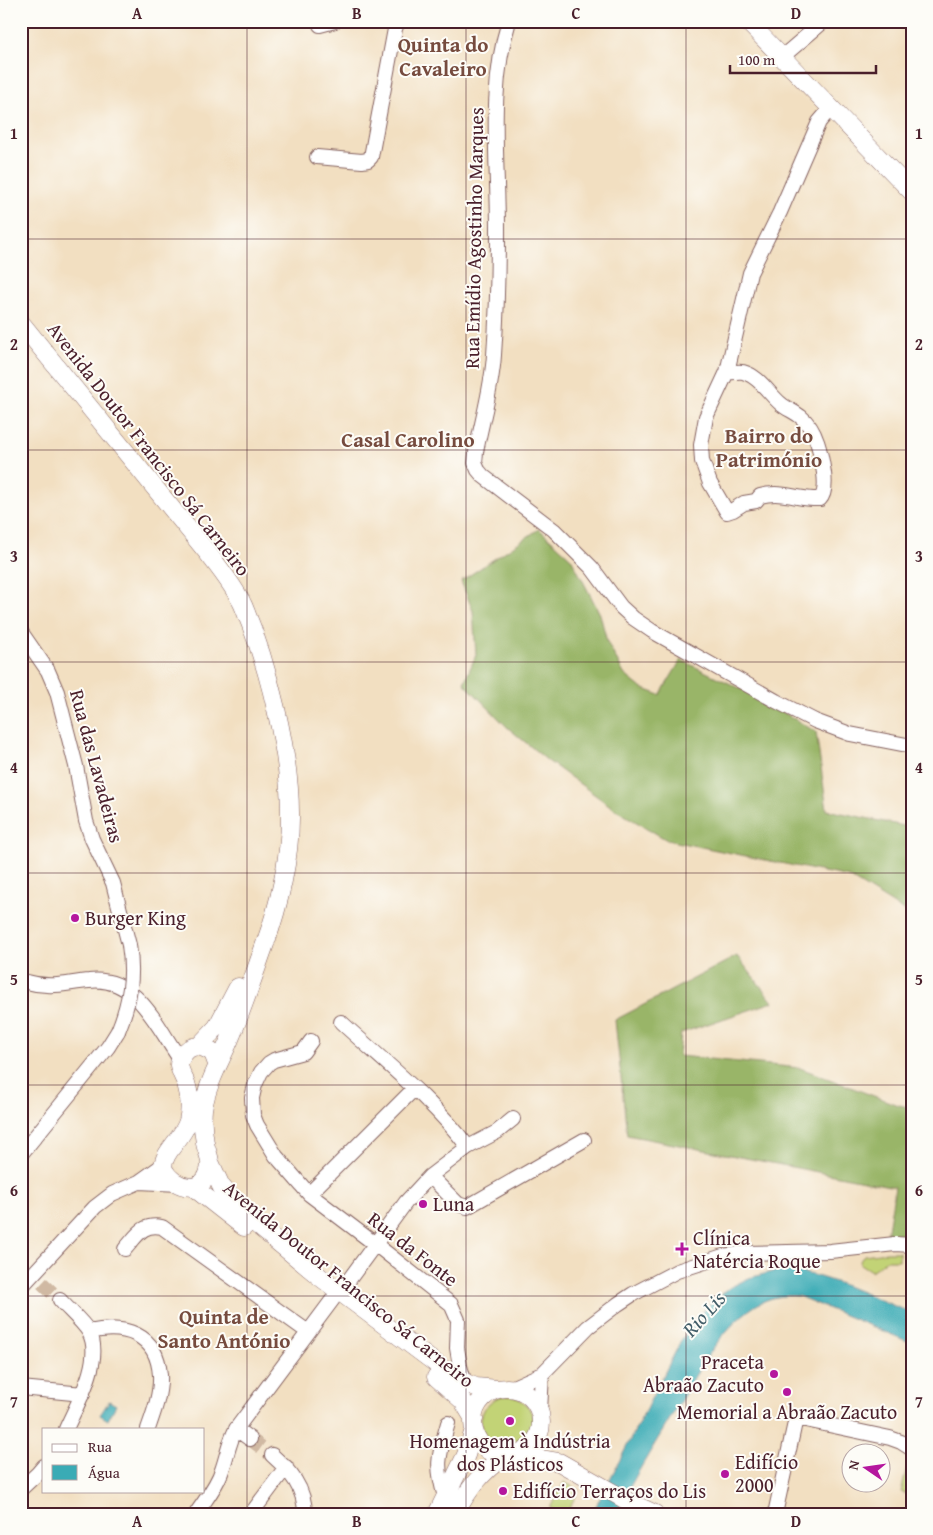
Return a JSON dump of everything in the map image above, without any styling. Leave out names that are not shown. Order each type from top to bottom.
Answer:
[{"type":"main road","points":[[748,21],[912,192]]},
{"type":"main road","name":"Avenida Doutor Francisco Sá Carneiro","points":[[21,323],[232,585],[242,604],[259,649],[282,741],[290,795],[288,842],[276,910],[266,942],[230,1038],[217,1064],[206,1098],[202,1121],[210,1162],[220,1186],[250,1219],[337,1295],[452,1390],[467,1406],[474,1424]]},
{"type":"main road","name":"Avenida Doutor Francisco Sá Carneiro","points":[[21,339],[218,583],[234,612],[250,658],[273,757],[277,790],[278,824],[276,853],[262,922],[241,981],[217,1027],[190,1051]]},
{"type":"main road","points":[[163,1165],[165,1158],[186,1129],[190,1113],[190,1098],[181,1072],[190,1051],[212,1053],[217,1064]]},
{"type":"main road","points":[[186,1186],[204,1181],[209,1171],[210,1162]]},
{"type":"main road","name":"Avenida Doutor Francisco Sá Carneiro","points":[[163,1165],[166,1173],[216,1204],[337,1295],[465,1384],[476,1387],[504,1389]]},
{"type":"main road","points":[[436,1514],[466,1455],[476,1409],[488,1394],[504,1389],[520,1390],[529,1395],[536,1402],[560,1462]]},
{"type":"main road","points":[[455,1514],[469,1488],[490,1466],[511,1455],[527,1450],[534,1443],[539,1435],[541,1418]]},
{"type":"main road","points":[[474,1424],[480,1442],[486,1449],[495,1454],[560,1462],[631,1503],[655,1514]]},
{"type":"street","points":[[320,25],[335,21]]},
{"type":"street","points":[[317,157],[362,161],[368,160],[371,156],[398,21]]},
{"type":"street","name":"Rua Emídio Agostinho Marques","points":[[509,21],[501,56],[496,95],[498,231],[494,356],[476,452],[475,463],[478,470],[497,488],[554,530],[592,568],[620,607],[633,618],[776,701],[815,721],[850,734],[884,739],[912,746]]},
{"type":"street","points":[[782,57],[824,21]]},
{"type":"street","points":[[727,372],[743,372],[751,376],[782,405],[805,422],[815,438],[821,456],[824,484],[820,499],[778,493],[770,494],[760,496],[756,502],[744,503],[727,512],[707,476],[702,461],[701,445],[706,417],[727,372],[750,272],[780,212],[820,122],[831,108]]},
{"type":"street","name":"Rua das Lavadeiras","points":[[21,632],[48,671],[57,692],[76,766],[86,821],[92,839],[113,884],[132,962],[132,987],[118,1031],[108,1047],[21,1154]]},
{"type":"street","points":[[23,981],[53,986],[101,980],[122,986],[132,992],[141,1002],[168,1042],[190,1051]]},
{"type":"street","points":[[340,1022],[414,1089],[457,1132],[468,1146]]},
{"type":"street","name":"Rua da Fonte","points":[[311,1041],[303,1052],[274,1060],[264,1067],[255,1085],[252,1107],[257,1125],[284,1168],[309,1194],[451,1304],[458,1320],[457,1348],[465,1384]]},
{"type":"street","points":[[309,1194],[414,1089]]},
{"type":"street","points":[[196,1514],[222,1471],[231,1439],[236,1429],[406,1202],[430,1176],[468,1146],[497,1132],[513,1119]]},
{"type":"street","points":[[430,1176],[458,1204],[467,1207],[584,1140]]},
{"type":"street","points":[[21,1287],[37,1279],[95,1207],[112,1194],[139,1182],[163,1165]]},
{"type":"street","points":[[139,1182],[186,1186]]},
{"type":"street","points":[[125,1249],[143,1229],[150,1226],[162,1227],[308,1332]]},
{"type":"street","points":[[504,1389],[542,1374],[600,1317],[633,1294],[682,1269],[723,1256],[746,1253],[830,1252],[895,1244],[912,1245]]},
{"type":"street","points":[[60,1300],[89,1332],[93,1354],[83,1394],[66,1428]]},
{"type":"street","points":[[89,1332],[105,1328],[134,1332],[152,1349],[160,1376],[156,1402],[148,1428]]},
{"type":"street","points":[[541,1418],[542,1374]]},
{"type":"street","points":[[21,1388],[83,1394]]},
{"type":"street","points":[[775,1514],[796,1418],[890,1438],[912,1449]]},
{"type":"street","points":[[445,1497],[440,1479],[438,1459],[448,1423]]},
{"type":"street","points":[[236,1429],[250,1439]]},
{"type":"street","points":[[272,1455],[286,1468],[299,1487],[303,1497],[305,1514]]},
{"type":"street","points":[[21,1489],[42,1468]]},
{"type":"street","points":[[251,1514],[286,1468]]},
{"type":"green space","points":[[539,529],[571,558],[600,614],[607,642],[624,674],[641,688],[660,695],[681,660],[758,697],[816,732],[827,810],[904,826],[912,810],[912,916],[849,877],[667,840],[616,810],[548,761],[507,727],[464,683],[476,655],[473,611],[461,581]]},
{"type":"green space","points":[[737,956],[773,1002],[681,1033],[679,1056],[800,1068],[895,1104],[912,1108],[912,1237],[887,1236],[895,1187],[627,1135],[615,1020]]},
{"type":"green space","points":[[899,1252],[899,1260],[887,1260],[871,1271],[860,1264],[864,1255]]},
{"type":"green space","points":[[507,1396],[517,1398],[525,1404],[531,1412],[533,1422],[531,1432],[525,1440],[517,1446],[507,1448],[497,1446],[489,1440],[483,1432],[481,1422],[483,1412],[489,1404],[497,1398]]},
{"type":"green space","points":[[907,1467],[912,1471],[912,1514],[909,1514],[910,1506],[907,1505],[910,1495],[901,1492]]},
{"type":"green space","points":[[564,1482],[579,1490],[566,1514],[562,1514],[550,1508]]},
{"type":"water","name":"Rio Lis","points":[[779,1270],[795,1271],[828,1280],[912,1313],[912,1343],[798,1296],[776,1297],[765,1300],[742,1316],[708,1355],[643,1463],[616,1514],[592,1514],[682,1339],[706,1308],[729,1288],[749,1278]]},
{"type":"water","points":[[109,1401],[116,1405],[108,1420],[100,1415]]},
{"type":"tunnel","points":[[42,1283],[60,1300]]},
{"type":"tunnel","points":[[250,1439],[272,1455]]},
{"type":"place","name":"Burger King","points":[[75,918]]},
{"type":"place","name":"Luna","points":[[423,1204]]},
{"type":"place","name":"Clínica Natércia Roque","points":[[682,1249]]},
{"type":"place","name":"Praceta Abraão Zacuto","points":[[774,1374]]},
{"type":"place","name":"Memorial a Abraão Zacuto","points":[[787,1392]]},
{"type":"place","name":"Homenagem à Indústria dos Plásticos","points":[[510,1421]]},
{"type":"place","name":"Edifício 2000","points":[[725,1474]]},
{"type":"place","name":"Edifício Terraços do Lis","points":[[503,1491]]},
{"type":"district","name":"Quinta do Cavaleiro","points":[[443,57]]},
{"type":"district","name":"Casal Carolino","points":[[408,440]]},
{"type":"district","name":"Bairro do Património","points":[[769,448]]},
{"type":"district","name":"Quinta de Santo António","points":[[224,1329]]}]
